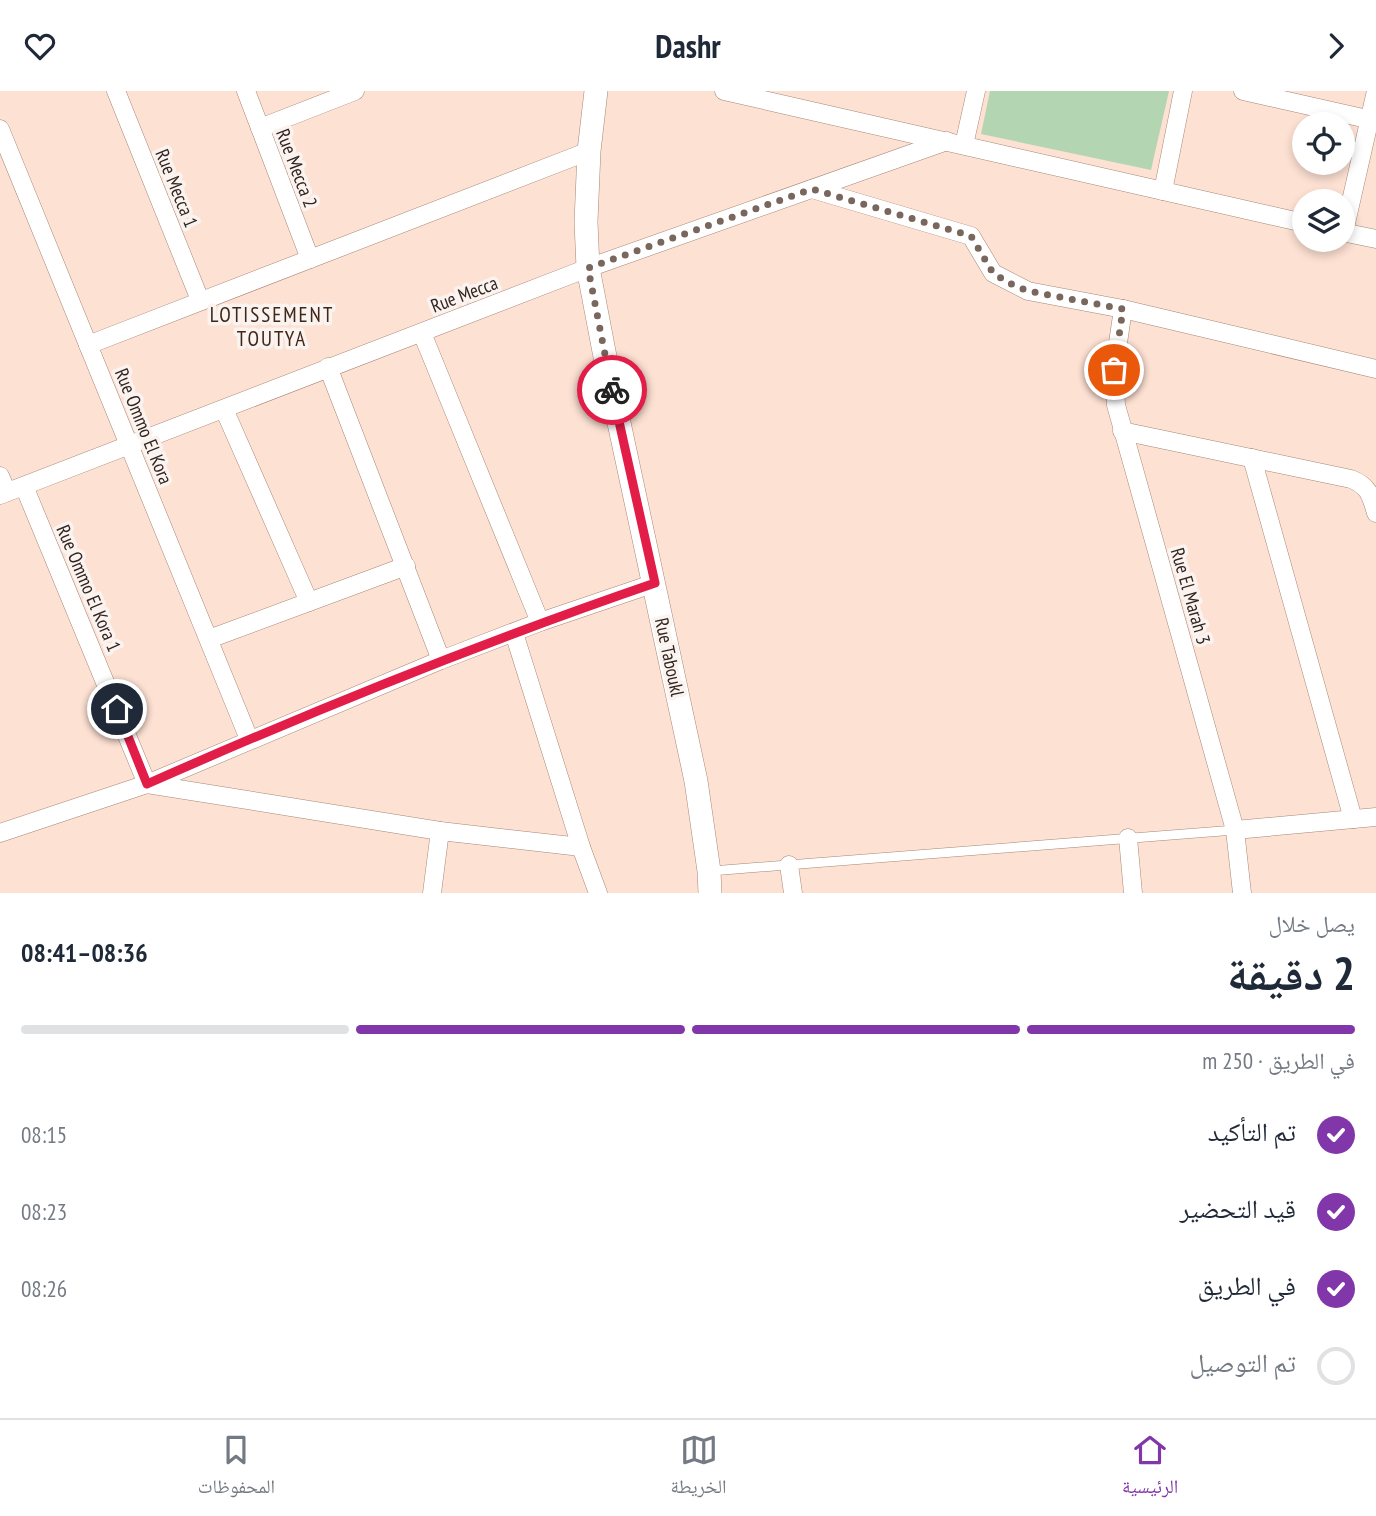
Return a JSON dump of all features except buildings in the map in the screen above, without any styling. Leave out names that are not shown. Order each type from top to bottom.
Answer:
[{"type":"street","name":"Rue Mecca 1","points":[[116,91],[200,300]]},
{"type":"street","name":"Rue Mecca 2","points":[[246,91],[310,259]]},
{"type":"street","points":[[260,128],[355,91]]},
{"type":"street","name":"Rue Taboukl","points":[[596,91],[589,151],[586,222],[588,268],[696,781],[710,882]]},
{"type":"street","points":[[724,91],[1292,220]]},
{"type":"street","points":[[956,143],[976,91]]},
{"type":"street","points":[[1163,191],[1184,91]]},
{"type":"street","points":[[1243,91],[1373,120]]},
{"type":"street","points":[[1355,189],[1373,120],[1376,91]]},
{"type":"street","name":"Rue Ommo El Kora","points":[[0,129],[249,739]]},
{"type":"street","name":"Rue Mecca","points":[[2,488],[24,486],[588,268],[812,189],[956,143]]},
{"type":"street","points":[[88,345],[589,151]]},
{"type":"street","points":[[812,189],[971,236],[993,273],[1028,291],[1123,309],[1376,369]]},
{"type":"street","points":[[1355,235],[1376,240]]},
{"type":"street","name":"Rue El Marah 3","points":[[1123,309],[1114,379],[1116,405],[1235,830],[1242,893]]},
{"type":"street","points":[[422,333],[540,622]]},
{"type":"street","points":[[328,367],[407,566],[441,660]]},
{"type":"street","points":[[224,409],[309,601]]},
{"type":"street","points":[[1122,431],[1362,483],[1369,490],[1376,513]]},
{"type":"street","points":[[1252,458],[1353,819]]},
{"type":"street","name":"Rue Ommo El Kora 1","points":[[24,486],[147,784]]},
{"type":"street","points":[[209,639],[407,566]]},
{"type":"street","points":[[0,832],[147,784],[441,660],[540,622],[655,583]]},
{"type":"street","points":[[514,633],[598,893]]},
{"type":"street","points":[[147,784],[440,831],[582,847]]},
{"type":"street","points":[[1235,830],[1376,817]]},
{"type":"street","points":[[432,893],[440,831]]},
{"type":"street","points":[[1128,838],[1133,893]]},
{"type":"street","points":[[789,865],[793,893]]},
{"type":"lane","points":[[710,882],[789,865],[1235,830]]},
{"type":"green space","points":[[990,91],[1169,91],[1151,170],[981,134]]},
{"type":"way so far","points":[[612,390],[588,268],[812,189],[971,236],[993,273],[1028,291],[1123,309],[1114,370]]},
{"type":"district","name":"LOTISSEMENT TOUTYA","points":[[272,327]]},
{"type":"route","points":[[117,709],[147,784],[441,660],[540,622],[655,583],[612,390]]}]
